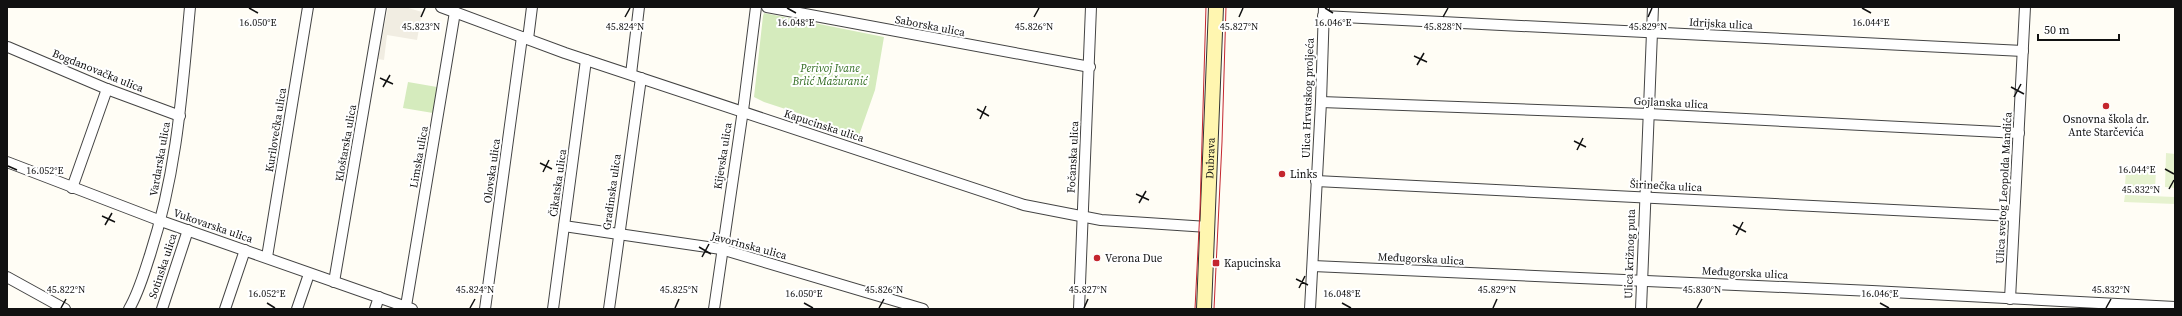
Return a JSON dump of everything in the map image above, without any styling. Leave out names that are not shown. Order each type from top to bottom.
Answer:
[{"type":"main road","name":"Dubrava","points":[[1204,309],[1216,7]]},
{"type":"street","name":"Vardarska ulica","points":[[129,309],[140,285],[161,221],[173,165],[180,116],[190,7]]},
{"type":"street","name":"Kurilovečka ulica","points":[[267,258],[308,7]]},
{"type":"street","name":"Kloštarska ulica","points":[[334,282],[381,7]]},
{"type":"street","name":"Kapucinska ulica","points":[[441,7],[586,60],[994,196],[1045,210],[1082,217],[1134,223],[1208,227]]},
{"type":"street","name":"Olovska ulica","points":[[485,309],[525,38],[532,7]]},
{"type":"street","points":[[631,74],[640,7]]},
{"type":"street","name":"Kijevska ulica","points":[[714,309],[721,249],[756,7]]},
{"type":"street","name":"Saborska ulica","points":[[766,7],[1090,67]]},
{"type":"street","name":"Fočanska ulica","points":[[1079,309],[1090,67],[1091,7]]},
{"type":"street","name":"Ulica križnog puta","points":[[1641,309],[1644,197],[1653,7]]},
{"type":"street","name":"Ulica svetog Leopolda Mandića","points":[[2010,299],[2025,7]]},
{"type":"street","name":"Limska ulica","points":[[409,308],[456,12]]},
{"type":"street","name":"Idrijska ulica","points":[[1323,12],[1652,33],[2023,51]]},
{"type":"street","name":"Ulica Hrvatskog proljeća","points":[[1310,309],[1316,181],[1322,102],[1323,12]]},
{"type":"street","name":"Bogdanovačka ulica","points":[[8,47],[107,89],[180,116]]},
{"type":"street","name":"Čikatska ulica","points":[[553,309],[586,60]]},
{"type":"street","name":"Gradinska ulica","points":[[609,309],[618,235],[641,78]]},
{"type":"street","points":[[72,188],[107,89]]},
{"type":"street","name":"Gojlanska ulica","points":[[1322,102],[1648,114],[2019,133]]},
{"type":"street","name":"Vukovarska ulica","points":[[7,162],[161,221],[409,308]]},
{"type":"street","name":"Širinečka ulica","points":[[1316,181],[2014,216]]},
{"type":"street","name":"Javorinska ulica","points":[[564,226],[721,249],[894,305],[923,309]]},
{"type":"street","name":"Sotinska ulica","points":[[162,309],[188,230]]},
{"type":"street","points":[[225,309],[245,250]]},
{"type":"street","name":"Međugorska ulica","points":[[1313,266],[2175,307]]},
{"type":"street","points":[[297,309],[309,274]]},
{"type":"street","points":[[7,277],[65,309]]},
{"type":"street","points":[[375,309],[379,297]]},
{"type":"green space","name":"Perivoj Ivane Brlić Mažuranić","points":[[764,13],[884,37],[875,90],[857,141],[823,130],[825,122],[764,102],[754,97]]},
{"type":"green space","points":[[408,82],[437,87],[433,113],[403,108]]},
{"type":"green space","points":[[2166,153],[2175,154],[2175,188],[2165,187]]},
{"type":"green space","points":[[2126,170],[2156,172],[2155,188],[2125,186]]},
{"type":"green space","points":[[2125,195],[2175,197],[2175,204],[2124,202]]},
{"type":"shaded area","points":[[388,7],[405,7],[422,12],[417,40],[387,35],[384,60],[378,59]]},
{"type":"tram line","points":[[1195,309],[1200,209],[1206,7]]},
{"type":"tram line","points":[[1214,309],[1222,142],[1226,7]]},
{"type":"place","name":"Osnovna škola dr. Ante Starčevića","points":[[2106,106]]},
{"type":"place","name":"Links","points":[[1282,174]]},
{"type":"place","name":"Verona Due","points":[[1097,258]]},
{"type":"place","name":"Kapucinska","points":[[1216,263]]}]
